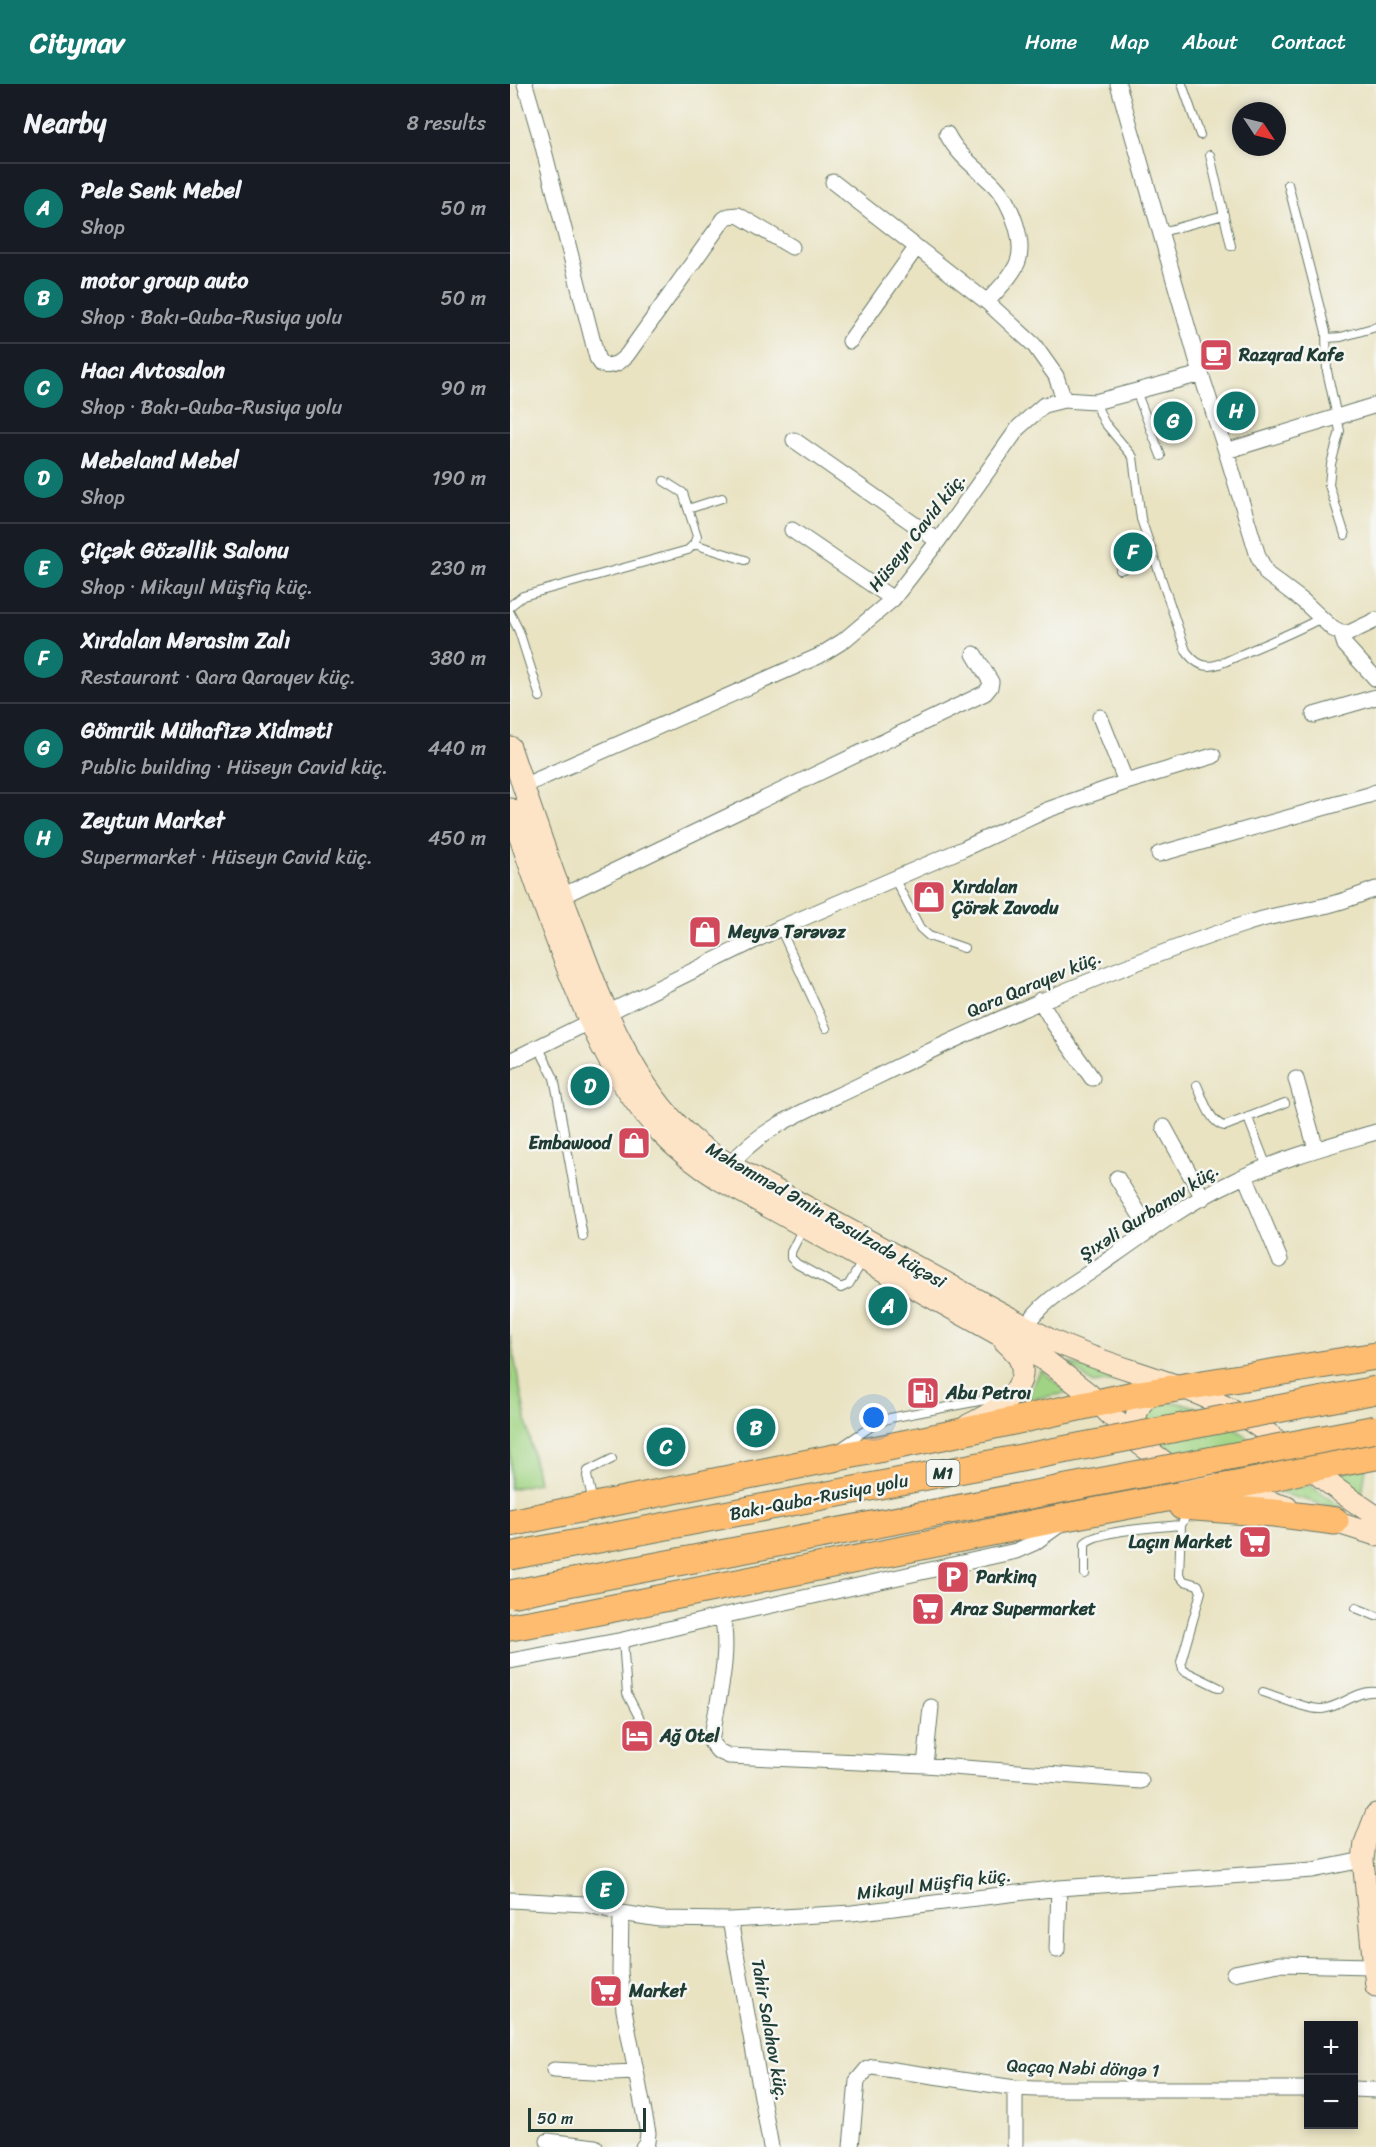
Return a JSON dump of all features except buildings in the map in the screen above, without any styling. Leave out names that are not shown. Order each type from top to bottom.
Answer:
[{"type":"highway","points":[[510,1523],[1176,1387],[1376,1356]]},
{"type":"highway","name":"Bakı-Quba-Rusiya yolu","points":[[510,1556],[1376,1390]]},
{"type":"highway","name":"Bakı-Quba-Rusiya yolu","points":[[510,1594],[1376,1429]]},
{"type":"highway","points":[[510,1627],[1224,1488],[1376,1456]]},
{"type":"highway","points":[[1127,1507],[1186,1516],[1274,1513],[1335,1521]]},
{"type":"main road","name":"Məhəmməd Əmin Rəsulzadə küçəsi","points":[[510,747],[562,896],[611,1065],[658,1130],[677,1149],[720,1180],[991,1330]]},
{"type":"main road","name":"Məhəmməd Əmin Rəsulzadə küçəsi","points":[[510,809],[543,903],[598,1016],[672,1118],[689,1136],[730,1165],[1026,1327],[1076,1352],[1176,1387]]},
{"type":"main road","points":[[943,1436],[1000,1408],[1013,1394],[1020,1381],[1020,1359],[1012,1348],[991,1330]]},
{"type":"main road","points":[[991,1330],[1068,1376],[1133,1438],[1177,1471],[1202,1481],[1376,1535]]},
{"type":"main road","points":[[1153,1455],[1140,1438],[1136,1428],[1137,1412],[1148,1396],[1176,1387],[1208,1398],[1239,1414],[1274,1438],[1342,1493],[1376,1516]]},
{"type":"main road","points":[[1224,1488],[1254,1478],[1260,1474],[1268,1462],[1269,1449],[1266,1441],[1256,1428],[1239,1414]]},
{"type":"main road","points":[[1375,1976],[1363,1860],[1365,1844],[1376,1814]]},
{"type":"street","points":[[525,84],[542,139],[592,340],[597,358],[602,365],[610,367],[627,355],[724,219],[738,215],[792,247]]},
{"type":"street","points":[[1118,84],[1201,374],[1262,568],[1333,629],[1341,633],[1349,633],[1376,620]]},
{"type":"street","points":[[947,134],[953,147],[961,156],[995,186],[1005,199],[1018,230],[1020,257],[1017,266],[987,302]]},
{"type":"street","points":[[833,182],[987,302],[1034,345],[1048,363],[1060,385],[1064,400]]},
{"type":"street","points":[[850,341],[916,248]]},
{"type":"street","name":"Hüseyn Cavid küç.","points":[[523,786],[819,656],[843,641],[893,599],[938,541],[1019,428],[1044,405],[1064,400],[1095,402],[1201,374]]},
{"type":"street","points":[[1226,451],[1376,405]]},
{"type":"street","points":[[794,440],[938,541]]},
{"type":"street","points":[[792,530],[893,599]]},
{"type":"street","points":[[1341,633],[1345,645],[1376,680]]},
{"type":"street","points":[[562,896],[985,693],[991,682],[974,654]]},
{"type":"street","points":[[1314,715],[1376,697]]},
{"type":"street","points":[[1100,717],[1126,782]]},
{"type":"street","points":[[510,1060],[780,928],[1047,810],[1126,782],[1213,756]]},
{"type":"street","points":[[1159,854],[1376,792]]},
{"type":"street","name":"Qara Qarayev küç.","points":[[730,1165],[750,1143],[792,1118],[1040,1000],[1246,923],[1269,916],[1325,906],[1376,889]]},
{"type":"street","points":[[1040,1000],[1092,1078]]},
{"type":"street","points":[[1296,1078],[1316,1149]]},
{"type":"street","points":[[1164,1127],[1203,1197]]},
{"type":"street","name":"Şıxəli Qurbanov küç.","points":[[1026,1327],[1033,1316],[1051,1299],[1150,1230],[1203,1197],[1267,1167],[1316,1149],[1376,1132]]},
{"type":"street","points":[[1245,1176],[1280,1260]]},
{"type":"street","points":[[1117,1178],[1150,1230]]},
{"type":"street","points":[[510,1661],[623,1641],[722,1616],[1016,1551],[1034,1543],[1071,1516]]},
{"type":"street","points":[[722,1616],[725,1649],[711,1742],[718,1751],[729,1756],[925,1765],[1141,1781]]},
{"type":"street","points":[[925,1765],[931,1707]]},
{"type":"street","name":"Mikayıl Müşfiq küç.","points":[[510,1900],[585,1904],[660,1919],[730,1920],[852,1913],[1059,1888],[1313,1870],[1363,1860]]},
{"type":"street","points":[[1057,1950],[1059,1888]]},
{"type":"street","points":[[621,1913],[620,1972],[624,2010],[648,2133],[648,2145]]},
{"type":"street","name":"Tahir Salahov küç.","points":[[730,1920],[771,2147]]},
{"type":"street","points":[[1234,1973],[1279,1964],[1375,1976]]},
{"type":"street","name":"Qaçaq Nəbi döngə 1","points":[[850,2147],[857,2081],[867,2069],[873,2067],[1015,2088],[1055,2090],[1304,2089]]},
{"type":"street","points":[[554,2070],[635,2072]]},
{"type":"street","points":[[1015,2088],[1016,2145]]},
{"type":"street","points":[[1358,2089],[1376,2090]]},
{"type":"street","points":[[548,2141],[595,2147]]},
{"type":"lane","points":[[1182,84],[1200,135]]},
{"type":"lane","points":[[1210,155],[1231,246]]},
{"type":"lane","points":[[1288,183],[1328,338],[1325,359],[1340,431],[1330,464],[1329,485],[1345,535]]},
{"type":"lane","points":[[1162,232],[1224,215]]},
{"type":"lane","points":[[1328,338],[1341,337],[1376,327]]},
{"type":"lane","points":[[1136,391],[1161,456]]},
{"type":"lane","points":[[1095,402],[1104,422],[1133,457],[1141,519],[1186,651],[1191,657],[1200,664],[1209,666],[1220,663],[1321,618]]},
{"type":"lane","points":[[510,606],[523,596],[688,550],[694,544],[697,536],[683,493],[664,481]]},
{"type":"lane","points":[[688,509],[723,498]]},
{"type":"lane","points":[[694,544],[745,560]]},
{"type":"lane","points":[[1120,570],[1154,559]]},
{"type":"lane","points":[[510,613],[519,631],[540,697]]},
{"type":"lane","points":[[894,878],[920,928],[929,936],[964,948]]},
{"type":"lane","points":[[780,928],[826,1028]]},
{"type":"lane","points":[[538,1046],[554,1078],[583,1237]]},
{"type":"lane","points":[[1197,1085],[1213,1119],[1220,1125],[1226,1126],[1285,1103]]},
{"type":"lane","points":[[1248,1118],[1267,1167]]},
{"type":"lane","points":[[804,1227],[791,1252],[791,1258],[841,1288],[845,1287],[863,1259]]},
{"type":"lane","points":[[817,1461],[885,1419],[1013,1394]]},
{"type":"lane","points":[[594,1506],[587,1476],[588,1471],[612,1460]]},
{"type":"lane","points":[[1085,1574],[1083,1553],[1085,1543],[1090,1538],[1186,1516],[1179,1575],[1184,1581],[1198,1585],[1201,1592],[1181,1662],[1183,1670],[1220,1688]]},
{"type":"lane","points":[[1356,1608],[1376,1616]]},
{"type":"lane","points":[[623,1641],[627,1694],[640,1719]]},
{"type":"lane","points":[[1263,1692],[1324,1709],[1362,1692],[1376,1692]]},
{"type":"green space","points":[[510,1335],[538,1483],[510,1489]]},
{"type":"green space","points":[[1067,1362],[1119,1380],[1093,1384]]},
{"type":"green space","points":[[1041,1370],[1068,1393],[1026,1400]]},
{"type":"green space","points":[[1173,1402],[1205,1410],[1234,1427],[1251,1442],[1252,1463],[1242,1470],[1215,1473],[1172,1456],[1153,1438],[1146,1420],[1154,1405]]},
{"type":"green space","points":[[1366,1467],[1362,1495],[1335,1474]]},
{"type":"green space","points":[[1309,1485],[1347,1511],[1276,1492]]},
{"type":"place","name":"Razqrad Kafe","points":[[1216,355]]},
{"type":"place","name":"Zeytun Market","points":[[1236,411]]},
{"type":"place","name":"Gömrük Mühafizə Xidməti","points":[[1173,421]]},
{"type":"place","name":"Xırdalan Mərasim Zalı","points":[[1133,552]]},
{"type":"place","name":"Xırdalan Çörək Zavodu","points":[[929,897]]},
{"type":"place","name":"Meyvə Tərəvəz","points":[[705,932]]},
{"type":"place","name":"Mebeland Mebel","points":[[590,1086]]},
{"type":"place","name":"Embawood","points":[[634,1143]]},
{"type":"place","name":"Pele Senk Mebel","points":[[888,1306]]},
{"type":"place","name":"Abu Petroı","points":[[923,1393]]},
{"type":"place","name":"motor group auto","points":[[756,1428]]},
{"type":"place","name":"Hacı Avtosalon","points":[[666,1447]]},
{"type":"place","name":"Laçın Market","points":[[1255,1542]]},
{"type":"place","name":"Parkinq","points":[[953,1577]]},
{"type":"place","name":"Araz Supermarket","points":[[928,1609]]},
{"type":"place","name":"Ağ Otel","points":[[637,1736]]},
{"type":"place","name":"Çiçək Gözəllik Salonu","points":[[605,1890]]},
{"type":"place","name":"Market","points":[[606,1991]]}]
